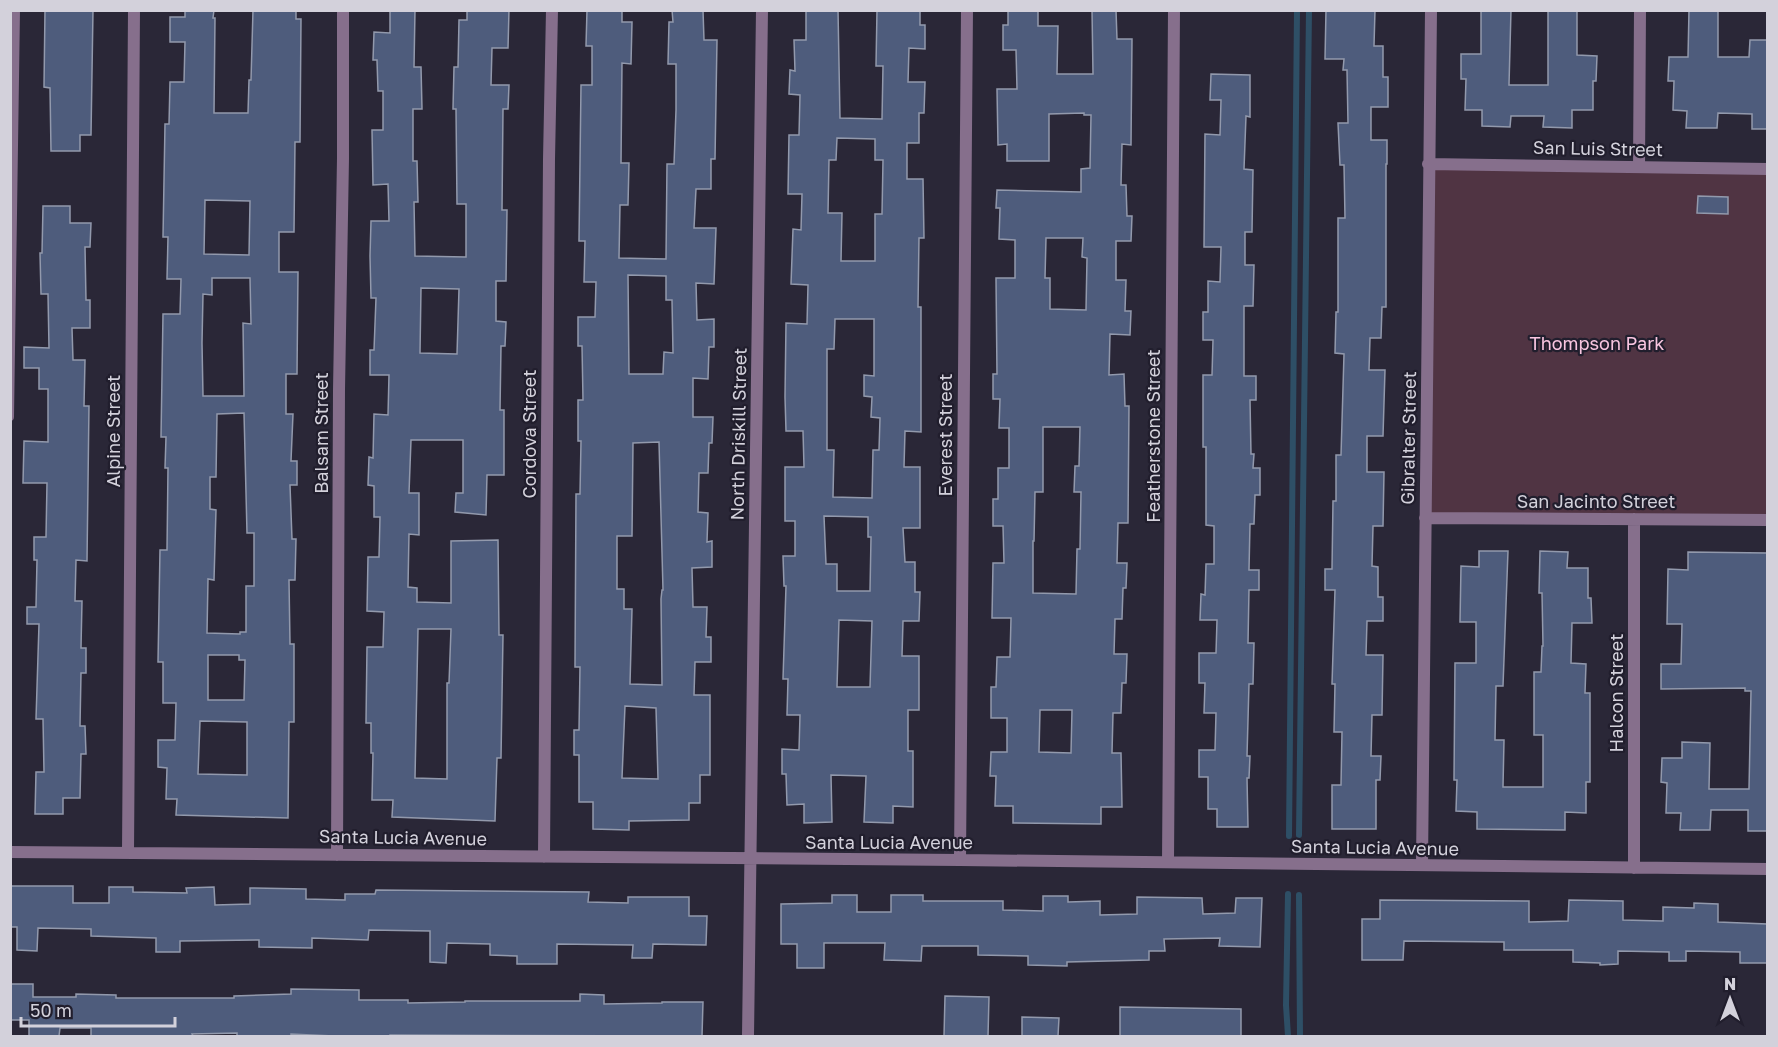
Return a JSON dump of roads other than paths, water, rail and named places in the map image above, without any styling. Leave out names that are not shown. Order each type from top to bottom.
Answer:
[{"type":"street","name":"Alpine Street","points":[[128,853],[134,10]]},
{"type":"street","name":"Balsam Street","points":[[337,855],[343,10]]},
{"type":"street","name":"Cordova Street","points":[[544,857],[552,10]]},
{"type":"street","name":"North Driskill Street","points":[[748,1036],[762,10]]},
{"type":"street","name":"Everest Street","points":[[960,860],[967,10]]},
{"type":"street","name":"Featherstone Street","points":[[1168,862],[1174,10]]},
{"type":"street","name":"Gibralter Street","points":[[1422,866],[1431,10]]},
{"type":"street","points":[[1639,167],[1640,10]]},
{"type":"street","name":"San Luis Street","points":[[1428,164],[1767,169]]},
{"type":"street","name":"San Jacinto Street","points":[[1425,518],[1767,520]]},
{"type":"street","name":"Halcon Street","points":[[1634,519],[1634,867]]},
{"type":"street","name":"Santa Lucia Avenue","points":[[10,852],[1767,869]]},
{"type":"lane","points":[[10,417],[16,10]]},
{"type":"waterway","points":[[1289,836],[1297,10]]},
{"type":"waterway","points":[[1299,835],[1309,10]]},
{"type":"waterway","points":[[1288,894],[1286,1005],[1288,1036]]},
{"type":"waterway","points":[[1299,895],[1300,1036]]},
{"type":"park label","name":"Thompson Park","points":[[1597,343]]}]
